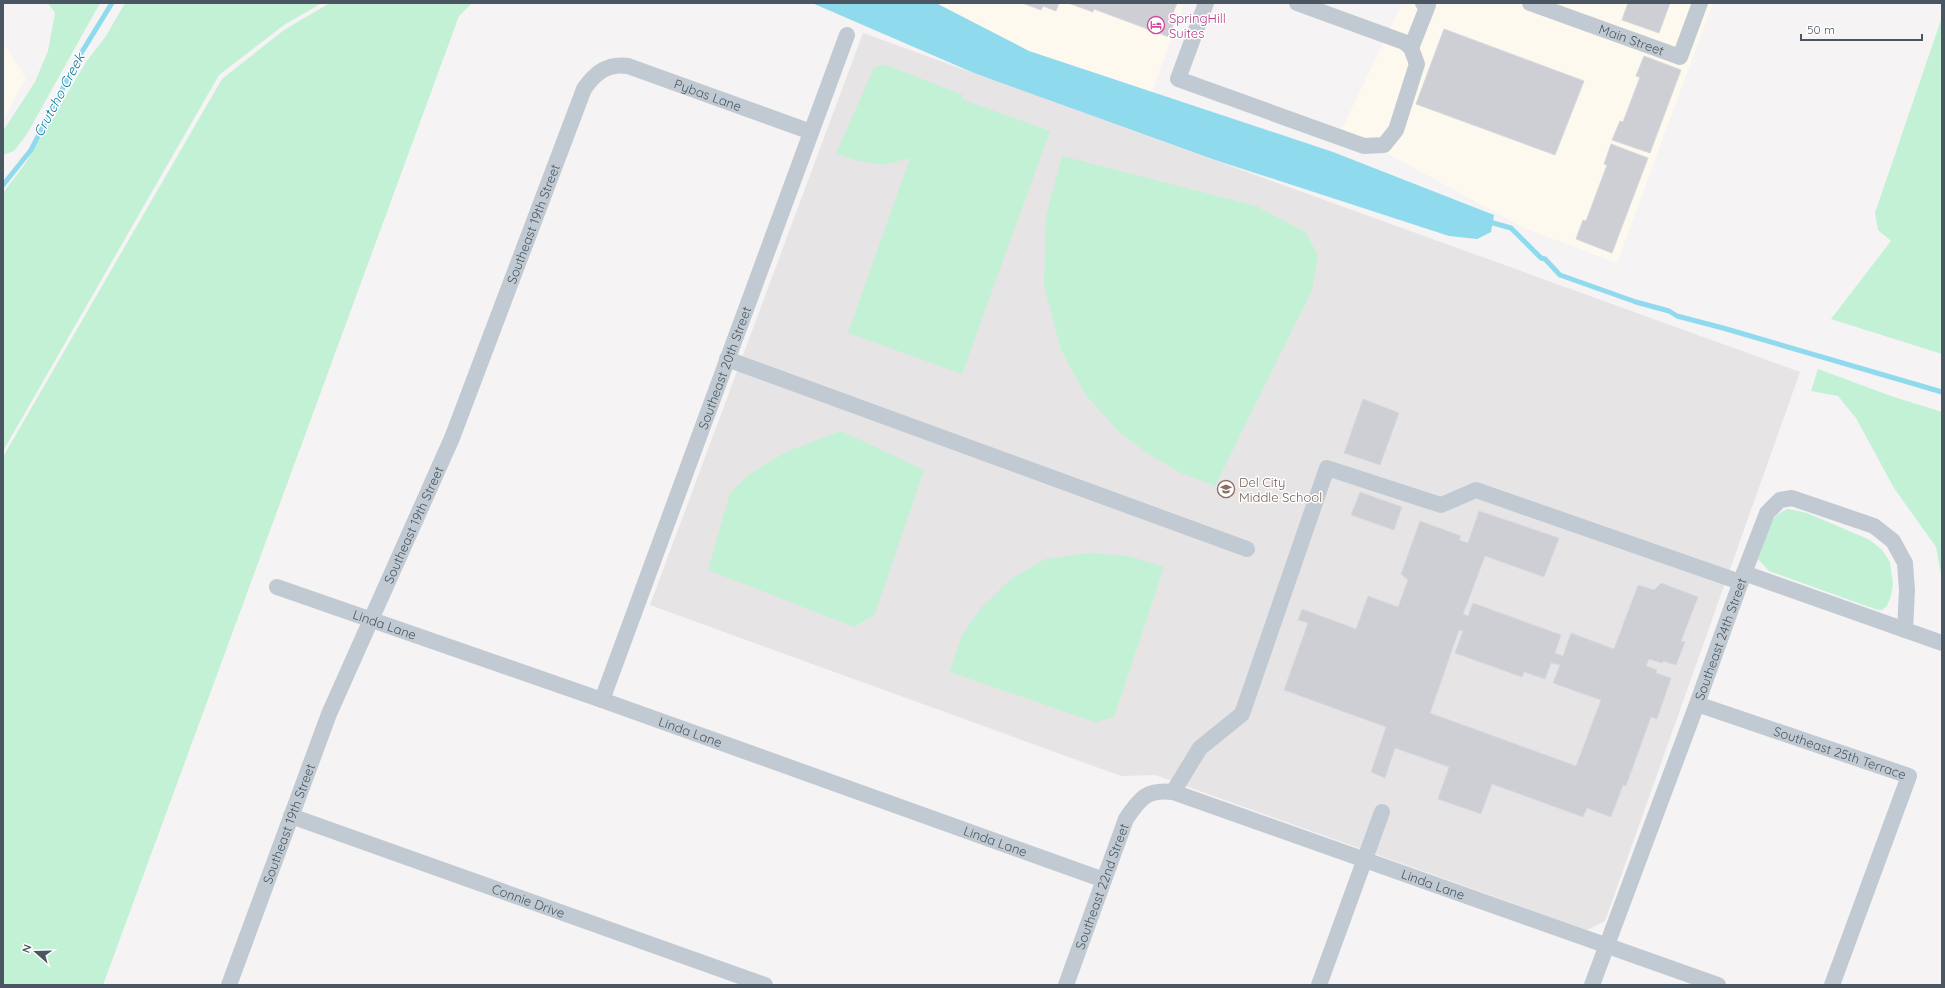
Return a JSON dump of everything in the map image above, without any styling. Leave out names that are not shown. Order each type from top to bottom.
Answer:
[{"type":"street","points":[[1206,3],[1178,79],[1364,146],[1384,145],[1396,130],[1417,64],[1411,48],[1404,42],[1297,3]]},
{"type":"street","points":[[1411,48],[1428,5],[1423,3]]},
{"type":"street","name":"Main Street","points":[[1535,4],[1680,57],[1700,3]]},
{"type":"street","name":"Southeast 20th Street","points":[[602,700],[847,35]]},
{"type":"street","name":"Pybas Lane","points":[[603,69],[619,65],[628,66],[811,132]]},
{"type":"street","name":"Southeast 19th Street","points":[[229,985],[329,714],[452,438],[584,89],[594,76],[603,69]]},
{"type":"street","points":[[727,359],[1247,549]]},
{"type":"street","points":[[1173,792],[1200,748],[1242,714],[1327,468],[1441,506],[1476,490],[1942,643]]},
{"type":"street","name":"Southeast 24th Street","points":[[1592,985],[1767,513],[1780,500],[1792,498],[1874,526],[1893,541],[1905,563],[1907,590],[1905,630]]},
{"type":"street","name":"Linda Lane","points":[[277,587],[602,700],[1104,880]]},
{"type":"street","name":"Southeast 25th Terrace","points":[[1697,704],[1909,776],[1832,985]]},
{"type":"street","name":"Linda Lane","points":[[1148,794],[1159,791],[1173,792],[1718,985]]},
{"type":"street","name":"Southeast 22nd Street","points":[[1066,985],[1126,819],[1135,806],[1148,794]]},
{"type":"street","points":[[1319,985],[1382,812]]},
{"type":"street","name":"Connie Drive","points":[[291,816],[765,985]]},
{"type":"shaded area","points":[[936,3],[1184,3],[1152,92],[1029,51]]},
{"type":"shaded area","points":[[1402,3],[1713,3],[1617,263],[1524,228],[1342,129]]},
{"type":"shaded area","name":"Del City Middle School","points":[[863,33],[1800,372],[1605,921],[1587,930],[1155,775],[1121,776],[650,605]]},
{"type":"shaded area","points":[[3,43],[26,78],[3,120]]},
{"type":"green space","points":[[48,3],[100,3],[27,134],[14,151],[3,155],[3,131],[35,82],[48,51],[55,13]]},
{"type":"green space","points":[[125,3],[322,3],[284,25],[219,75],[3,451],[3,193],[25,164],[86,62],[106,36]]},
{"type":"green space","points":[[330,3],[472,3],[459,16],[103,985],[3,985],[3,457],[222,79],[284,30]]},
{"type":"green space","points":[[1942,17],[1942,354],[1831,319],[1891,241],[1878,230],[1875,213]]},
{"type":"green space","points":[[886,65],[963,95],[961,99],[1050,131],[962,374],[848,333],[910,158],[882,165],[858,161],[836,154],[874,67]]},
{"type":"green space","points":[[1062,156],[1256,206],[1305,232],[1318,255],[1312,290],[1215,486],[1179,472],[1150,455],[1120,433],[1085,394],[1061,350],[1044,286],[1046,216]]},
{"type":"green space","points":[[1818,369],[1891,396],[1942,412],[1942,580],[1936,547],[1894,488],[1856,418],[1838,396],[1811,391]]},
{"type":"green space","points":[[841,431],[924,470],[875,614],[854,627],[708,570],[730,493],[748,475],[788,451]]},
{"type":"green space","points":[[1789,509],[1807,513],[1870,540],[1882,550],[1890,562],[1893,584],[1891,596],[1887,606],[1882,610],[1875,609],[1769,571],[1758,559],[1765,536],[1776,516]]},
{"type":"green space","points":[[1090,553],[1128,556],[1164,567],[1114,717],[1095,722],[950,672],[962,635],[981,608],[1011,579],[1045,559]]},
{"type":"water","points":[[812,3],[936,3],[1029,51],[1333,152],[1494,215],[1491,232],[1477,239],[1449,236],[1215,160],[974,73]]},
{"type":"building","points":[[1022,3],[1059,3],[1056,11],[1043,6],[1041,10]]},
{"type":"building","name":"SpringHill Suites","points":[[1068,3],[1177,3],[1173,13],[1177,14],[1169,37],[1094,9],[1093,12]]},
{"type":"building","points":[[1628,3],[1670,3],[1659,33],[1622,20]]},
{"type":"building","points":[[1444,29],[1584,81],[1555,155],[1416,104]]},
{"type":"building","points":[[1644,56],[1681,70],[1650,153],[1612,140],[1620,121],[1623,122],[1640,77],[1636,76]]},
{"type":"building","points":[[1611,144],[1648,158],[1612,253],[1576,239],[1583,220],[1586,221],[1607,165],[1604,164]]},
{"type":"building","points":[[1363,399],[1399,413],[1380,465],[1344,453]]},
{"type":"building","points":[[1360,492],[1402,507],[1394,530],[1351,515]]},
{"type":"building","points":[[1479,511],[1559,538],[1544,577],[1485,556],[1463,614],[1468,616],[1473,603],[1561,635],[1555,653],[1563,656],[1571,633],[1614,649],[1638,585],[1654,590],[1661,583],[1698,597],[1681,641],[1685,642],[1676,665],[1649,659],[1646,666],[1657,670],[1656,673],[1671,678],[1657,719],[1651,717],[1626,786],[1623,785],[1611,817],[1587,808],[1583,817],[1492,784],[1481,814],[1438,799],[1449,767],[1395,748],[1385,778],[1371,772],[1386,727],[1284,690],[1308,623],[1298,620],[1302,609],[1356,629],[1368,596],[1398,607],[1408,580],[1401,574],[1420,521],[1461,536],[1459,540],[1468,543]],"holes":[[[1459,630],[1463,631],[1455,653],[1522,677],[1524,672],[1545,679],[1551,663],[1560,665],[1553,683],[1601,700],[1576,766],[1430,713]]]},
{"type":"waterway","name":"Crutcho Creek","points":[[3,185],[31,150],[80,55],[112,3]]},
{"type":"waterway","points":[[1486,221],[1511,228],[1560,275],[1636,302],[1669,311],[1677,316],[1942,392]]},
{"type":"place","name":"SpringHill Suites","points":[[1156,25]]},
{"type":"place","name":"Del City Middle School","points":[[1226,489]]}]
